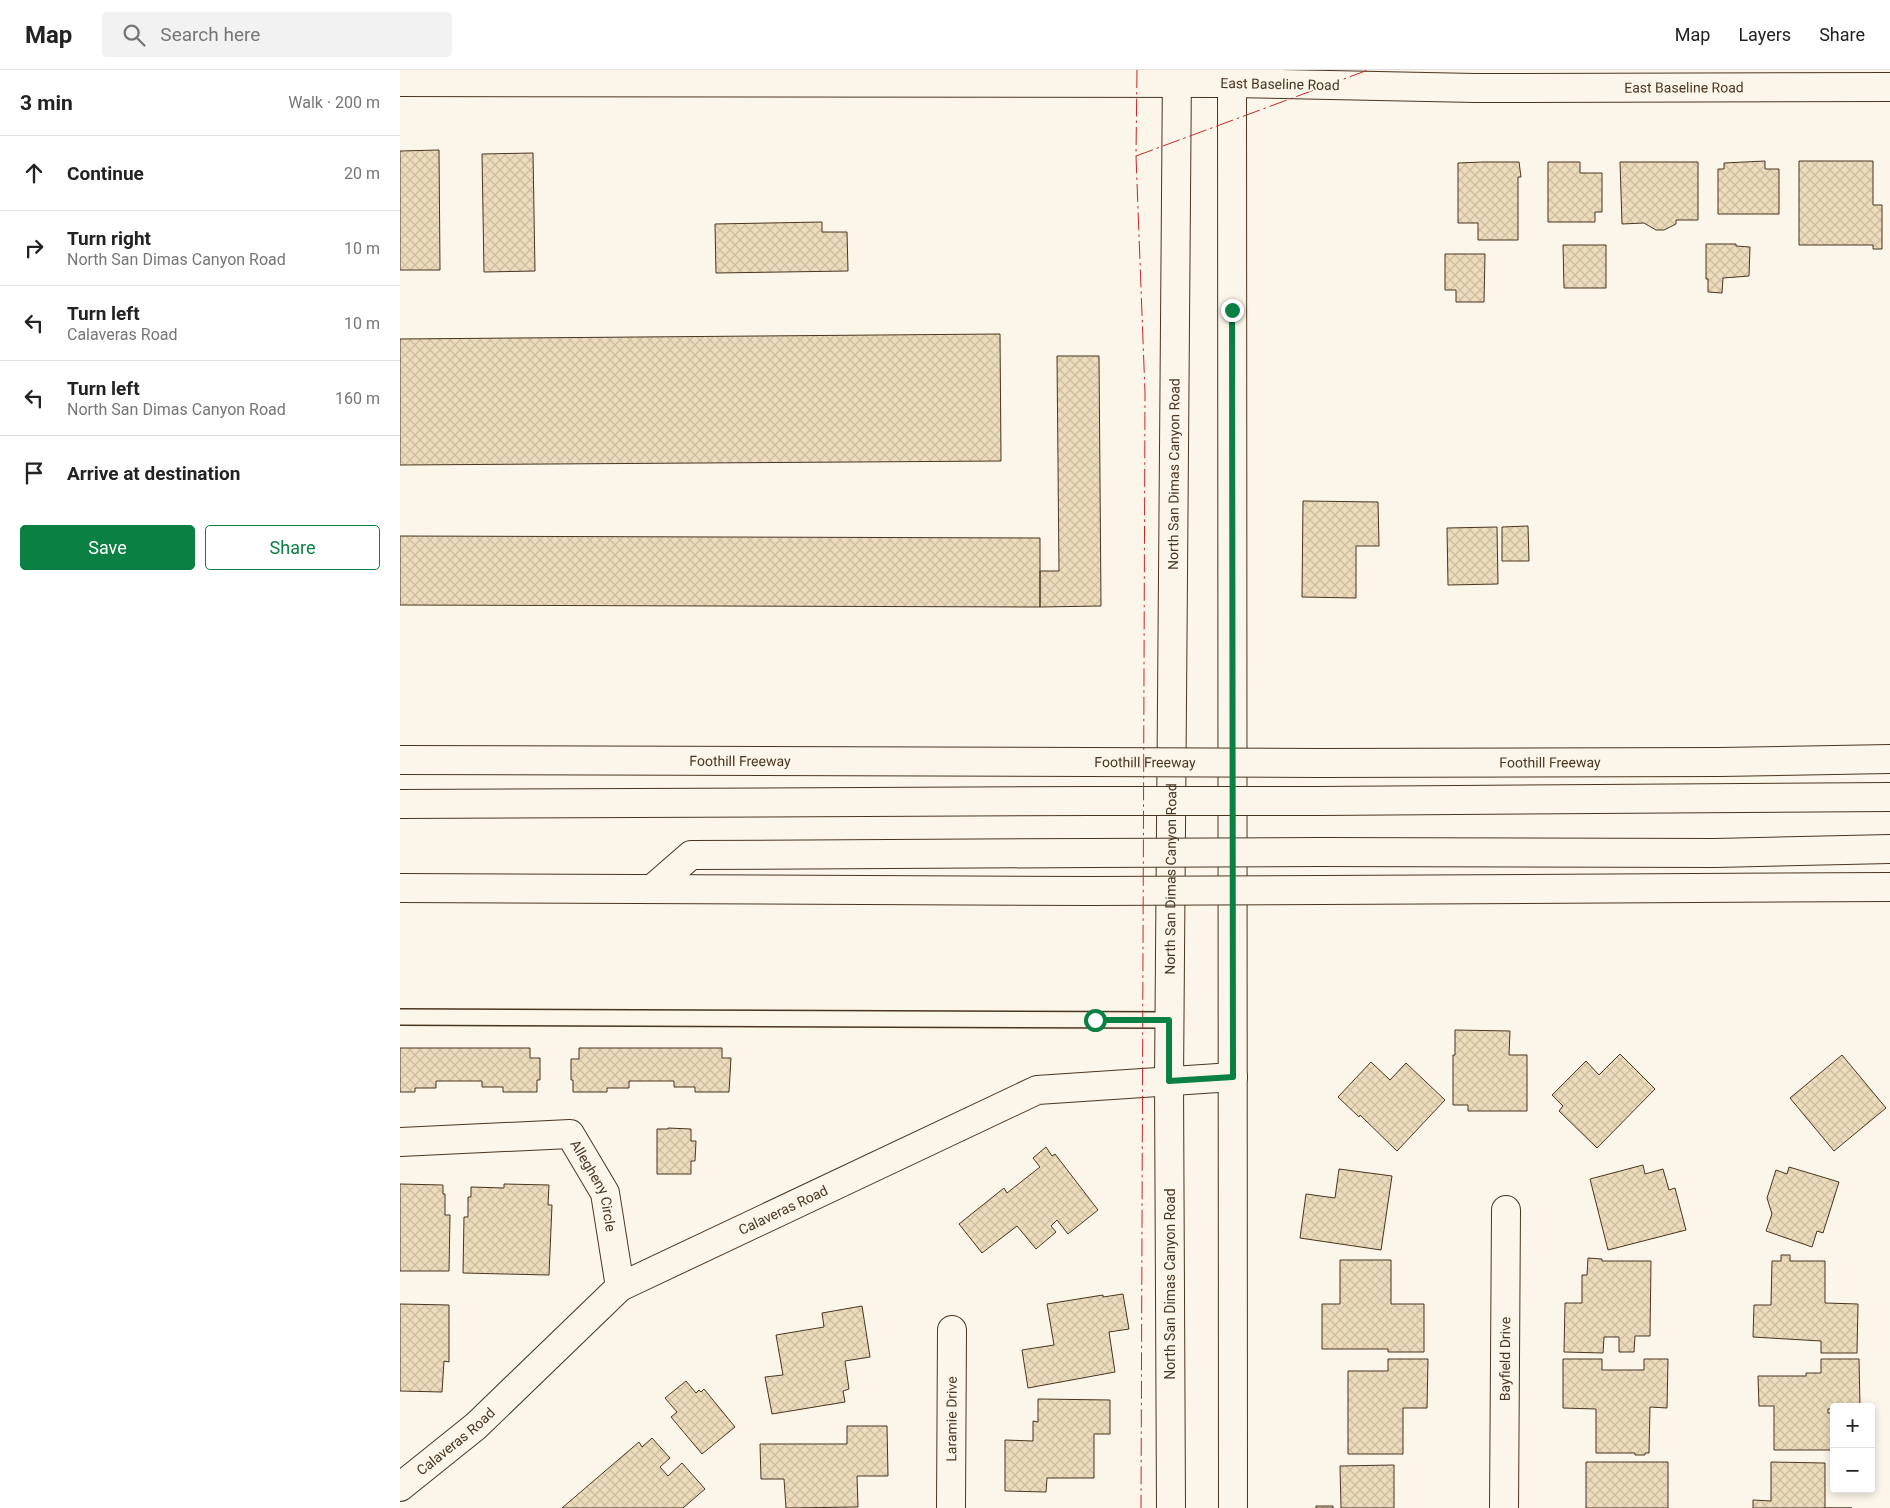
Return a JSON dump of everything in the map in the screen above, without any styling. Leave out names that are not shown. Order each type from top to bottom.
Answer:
[{"type":"main road","name":"East Baseline Road","points":[[400,82],[430,76],[1232,76],[1475,88],[1890,87]]},
{"type":"main road","name":"North San Dimas Canyon Road","points":[[1171,1508],[1169,1020],[1177,76]]},
{"type":"main road","points":[[1232,76],[1232,1508]]},
{"type":"main road","name":"Foothill Freeway","points":[[400,760],[1320,763],[1720,762],[1890,759]]},
{"type":"main road","points":[[400,804],[1890,797]]},
{"type":"main road","points":[[652,889],[691,855],[1319,852],[1715,853],[1890,849]]},
{"type":"main road","points":[[400,888],[1091,891],[1890,887]]},
{"type":"main road","name":"Calaveras Road","points":[[400,1487],[476,1426],[620,1287],[1036,1090],[1233,1077]]},
{"type":"main road","name":"Allegheny Circle","points":[[400,1142],[570,1134],[605,1193],[620,1287]]},
{"type":"main road","name":"Bayfield Drive","points":[[1504,1508],[1506,1210]]},
{"type":"main road","name":"Laramie Drive","points":[[951,1508],[952,1330]]},
{"type":"lane","points":[[400,1017],[1169,1020]]},
{"type":"building","points":[[439,150],[440,270],[400,270],[400,151]]},
{"type":"building","points":[[533,153],[535,271],[484,272],[482,154]]},
{"type":"building","points":[[1765,161],[1765,169],[1779,169],[1779,214],[1718,214],[1718,169],[1724,169],[1724,163]]},
{"type":"building","points":[[1799,161],[1873,161],[1873,205],[1882,205],[1882,249],[1873,249],[1873,245],[1799,245]]},
{"type":"building","points":[[1519,162],[1521,177],[1518,177],[1518,240],[1478,240],[1478,223],[1458,223],[1458,163]]},
{"type":"building","points":[[1548,162],[1580,162],[1580,173],[1602,173],[1602,212],[1595,212],[1595,222],[1548,222]]},
{"type":"building","points":[[1620,162],[1698,162],[1698,220],[1676,220],[1676,224],[1664,230],[1656,230],[1644,223],[1622,224]]},
{"type":"building","points":[[822,222],[822,232],[847,232],[848,271],[716,273],[715,224]]},
{"type":"building","points":[[1706,244],[1736,244],[1736,246],[1750,247],[1749,276],[1723,278],[1722,293],[1708,292]]},
{"type":"building","points":[[1563,245],[1606,245],[1606,288],[1564,288]]},
{"type":"building","points":[[1445,254],[1485,254],[1484,302],[1456,302],[1456,290],[1445,290]]},
{"type":"building","points":[[1000,334],[1001,461],[400,465],[400,339]]},
{"type":"building","points":[[1057,356],[1099,356],[1101,606],[1040,607],[1040,571],[1059,571]]},
{"type":"building","points":[[1303,501],[1378,502],[1379,546],[1356,546],[1356,598],[1302,597]]},
{"type":"building","points":[[1528,526],[1529,561],[1502,561],[1502,527]]},
{"type":"building","points":[[1497,527],[1498,584],[1448,585],[1447,528]]},
{"type":"building","points":[[400,536],[1040,538],[1040,607],[400,605]]},
{"type":"building","points":[[1455,1030],[1510,1031],[1509,1055],[1527,1055],[1527,1111],[1468,1111],[1468,1105],[1453,1105]]},
{"type":"building","points":[[400,1048],[530,1048],[530,1058],[540,1058],[540,1080],[537,1080],[537,1092],[503,1092],[503,1087],[482,1087],[482,1081],[436,1081],[436,1088],[415,1088],[415,1092],[400,1092]]},
{"type":"building","points":[[579,1048],[722,1048],[722,1058],[731,1058],[729,1092],[695,1092],[695,1087],[674,1087],[674,1081],[629,1081],[629,1088],[607,1088],[607,1092],[573,1092],[571,1059],[579,1059]]},
{"type":"building","points":[[1620,1054],[1655,1089],[1597,1148],[1559,1111],[1563,1106],[1552,1095],[1586,1061],[1599,1075]]},
{"type":"building","points":[[1842,1055],[1886,1108],[1834,1151],[1790,1098]]},
{"type":"building","points":[[1371,1062],[1390,1080],[1406,1063],[1445,1100],[1397,1151],[1360,1115],[1359,1117],[1338,1097]]},
{"type":"building","points":[[657,1129],[691,1129],[691,1141],[696,1141],[695,1161],[691,1161],[691,1174],[657,1174]]},
{"type":"building","points":[[1046,1147],[1052,1156],[1055,1154],[1098,1210],[1068,1234],[1057,1220],[1051,1226],[1056,1232],[1036,1249],[1017,1226],[982,1253],[959,1224],[1004,1188],[1007,1193],[1040,1167],[1033,1158]]},
{"type":"building","points":[[1643,1165],[1645,1174],[1663,1169],[1669,1190],[1675,1188],[1686,1230],[1608,1250],[1590,1179]]},
{"type":"building","points":[[1789,1167],[1839,1182],[1823,1233],[1817,1231],[1812,1247],[1766,1231],[1772,1214],[1767,1198],[1776,1170],[1787,1174]]},
{"type":"building","points":[[1339,1169],[1392,1176],[1381,1250],[1300,1238],[1306,1194],[1335,1198]]},
{"type":"building","points":[[400,1184],[443,1185],[445,1215],[450,1215],[449,1271],[400,1271]]},
{"type":"building","points":[[504,1184],[549,1185],[548,1205],[552,1205],[549,1275],[463,1273],[464,1217],[468,1217],[468,1197],[471,1197],[471,1187],[504,1188]]},
{"type":"building","points":[[1781,1255],[1790,1255],[1790,1261],[1825,1261],[1825,1303],[1858,1304],[1857,1353],[1821,1353],[1821,1341],[1753,1337],[1754,1305],[1771,1305],[1772,1261],[1781,1261]]},
{"type":"building","points":[[1588,1258],[1602,1259],[1602,1261],[1651,1261],[1650,1336],[1635,1336],[1634,1352],[1619,1352],[1619,1337],[1604,1337],[1603,1353],[1564,1352],[1565,1303],[1582,1303],[1582,1275],[1587,1275]]},
{"type":"building","points":[[1340,1260],[1391,1260],[1391,1304],[1424,1304],[1424,1352],[1388,1352],[1388,1349],[1322,1349],[1322,1304],[1340,1304]]},
{"type":"building","points":[[1123,1294],[1129,1329],[1109,1332],[1115,1372],[1028,1388],[1022,1350],[1054,1345],[1047,1304],[1103,1295],[1103,1297]]},
{"type":"building","points":[[400,1304],[449,1305],[449,1362],[444,1361],[442,1392],[400,1391]]},
{"type":"building","points":[[862,1306],[870,1357],[845,1361],[849,1389],[843,1391],[845,1402],[772,1414],[765,1377],[783,1375],[776,1335],[824,1327],[822,1313]]},
{"type":"building","points":[[1388,1359],[1428,1359],[1427,1408],[1403,1408],[1403,1454],[1348,1454],[1348,1371],[1388,1371]]},
{"type":"building","points":[[1563,1359],[1602,1359],[1602,1370],[1644,1370],[1644,1359],[1668,1359],[1667,1408],[1650,1407],[1649,1453],[1635,1455],[1635,1453],[1596,1453],[1596,1409],[1563,1408]]},
{"type":"building","points":[[1821,1359],[1859,1359],[1860,1403],[1830,1403],[1828,1413],[1830,1413],[1830,1450],[1774,1450],[1774,1406],[1759,1406],[1758,1376],[1806,1376],[1806,1373],[1821,1373]]},
{"type":"building","points":[[686,1381],[696,1393],[704,1389],[735,1427],[702,1454],[671,1417],[677,1412],[665,1398]]},
{"type":"building","points":[[1038,1399],[1110,1400],[1110,1434],[1094,1434],[1094,1478],[1047,1478],[1046,1492],[1005,1491],[1005,1440],[1033,1441],[1033,1421],[1038,1422]]},
{"type":"building","points":[[847,1426],[887,1426],[888,1476],[857,1476],[858,1507],[786,1508],[784,1479],[761,1479],[760,1444],[847,1444]]},
{"type":"building","points":[[652,1438],[670,1458],[660,1467],[668,1476],[682,1463],[705,1489],[683,1508],[562,1508],[639,1442],[642,1447]]},
{"type":"building","points":[[1586,1462],[1668,1462],[1668,1508],[1586,1508]]},
{"type":"building","points":[[1771,1462],[1825,1463],[1825,1508],[1753,1508],[1753,1500],[1771,1501]]},
{"type":"building","points":[[1394,1465],[1394,1508],[1341,1508],[1340,1466]]},
{"type":"building","points":[[1316,1506],[1333,1506],[1333,1508],[1316,1508]]},
{"type":"power","points":[[1137,70],[1136,156],[1145,393],[1141,1508]]},
{"type":"power","points":[[1136,156],[1368,70]]},
{"type":"route","points":[[1095,1020],[1169,1020],[1169,1081],[1233,1077],[1232,310]]}]
